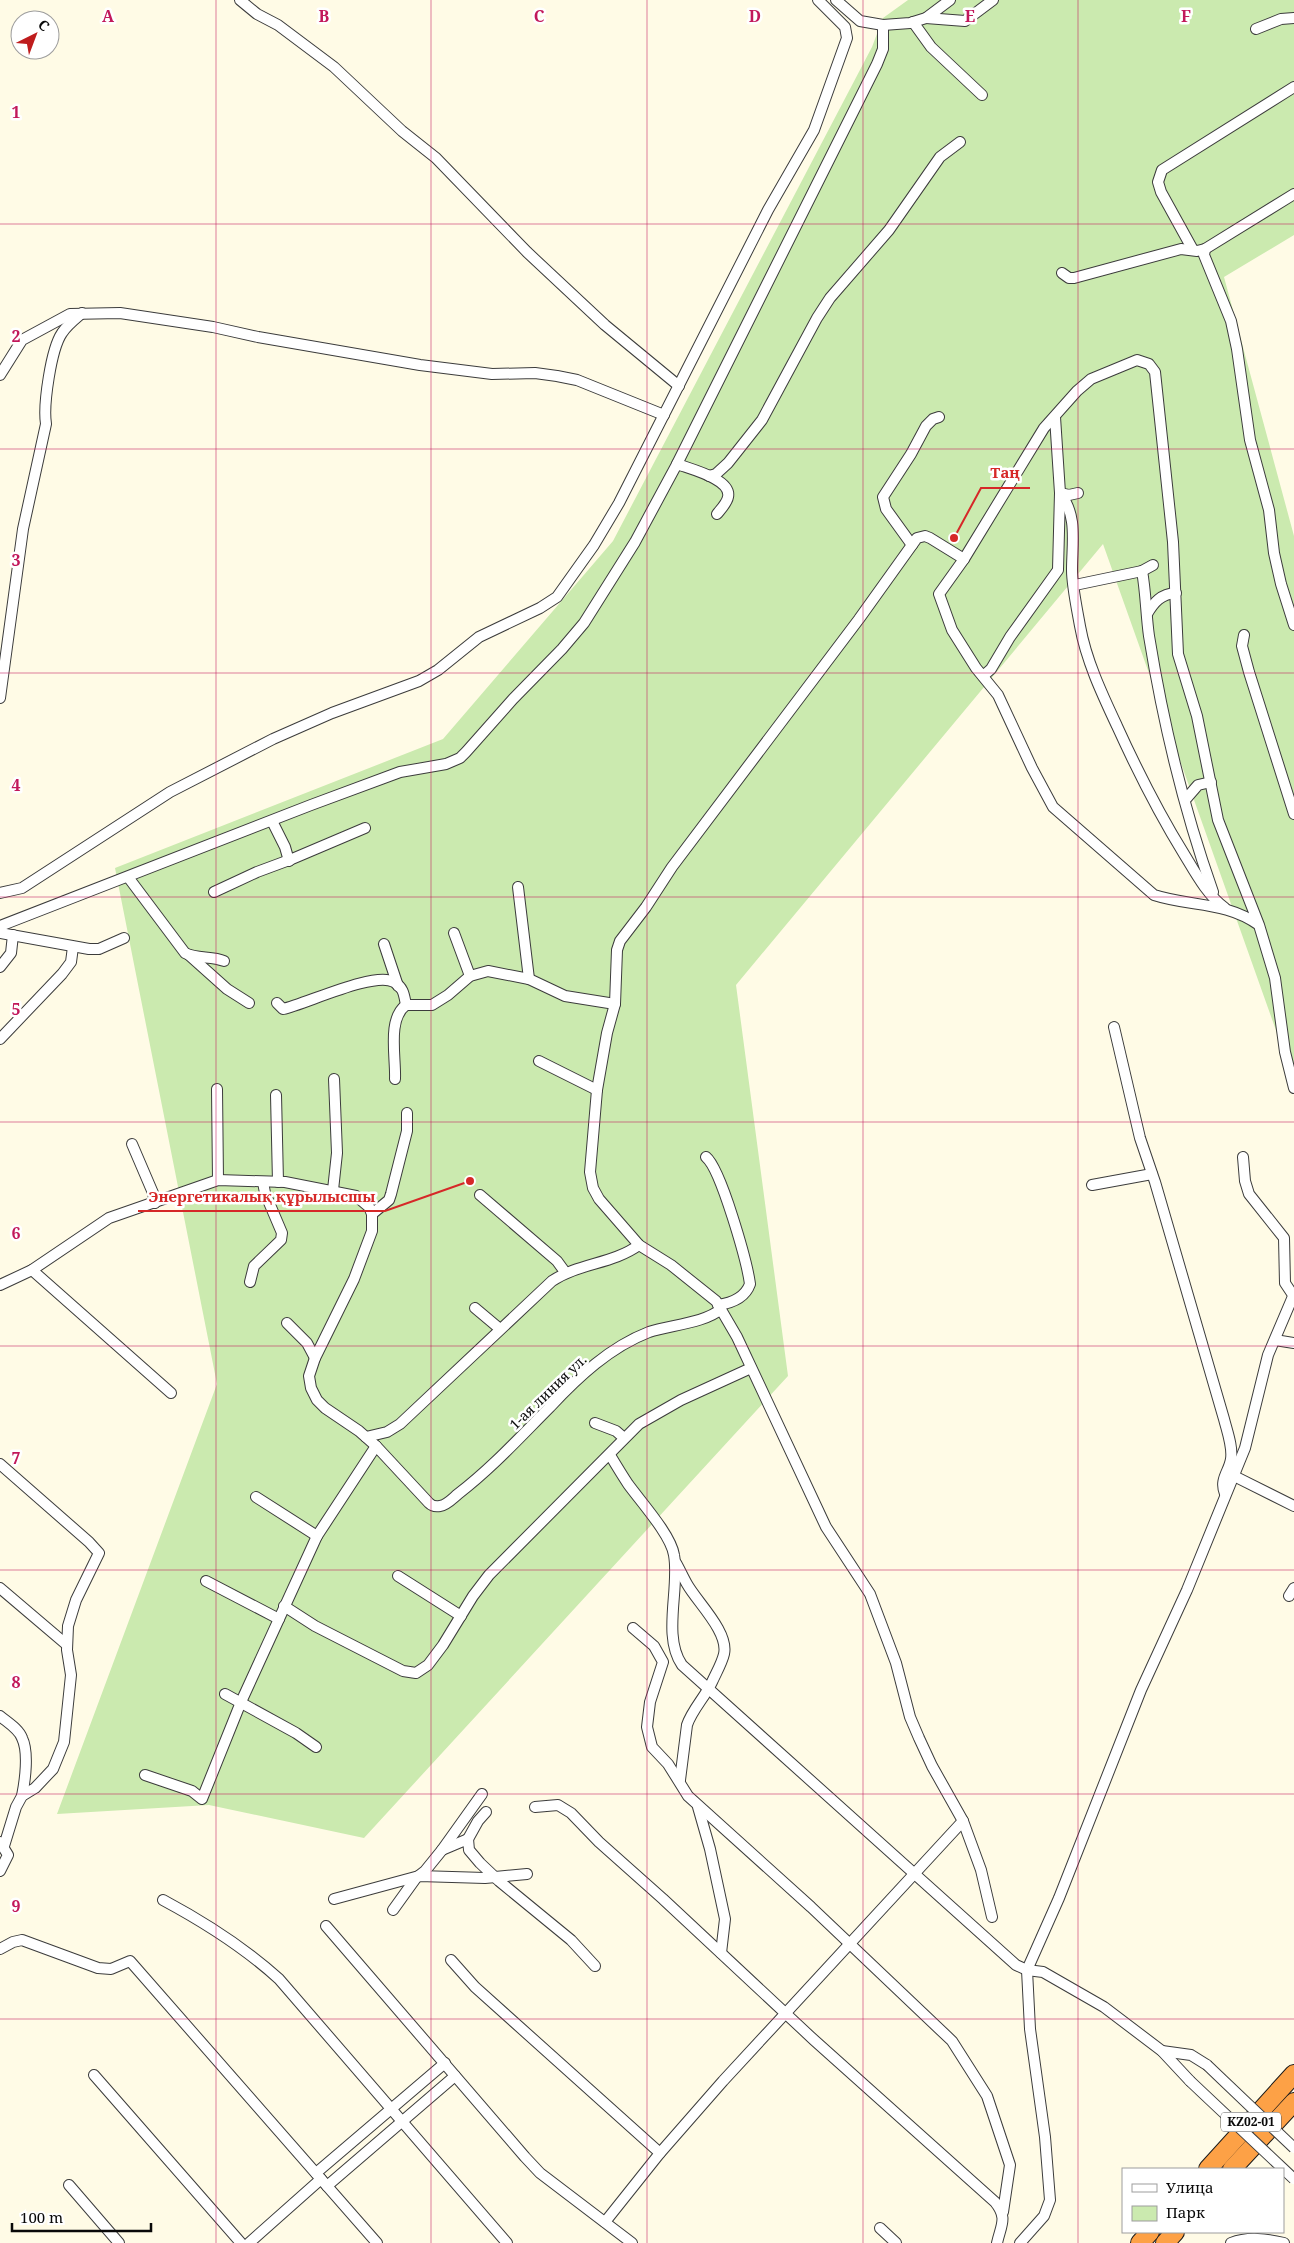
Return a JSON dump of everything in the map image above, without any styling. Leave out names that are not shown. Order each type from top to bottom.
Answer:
[{"type":"highway","name":"KZ02-01","points":[[1209,2168],[1294,2074]]},
{"type":"highway","name":"KZ02-01","points":[[1233,2168],[1294,2102]]},
{"type":"highway","points":[[1140,2243],[1149,2233]]},
{"type":"highway","points":[[1165,2243],[1174,2233]]},
{"type":"street","points":[[240,0],[257,14],[278,25],[334,67],[402,131],[436,158],[527,252],[605,325],[678,386]]},
{"type":"street","points":[[0,894],[22,888],[170,792],[228,761],[332,713],[419,681],[438,670],[479,637],[540,608],[557,597],[594,545],[664,415],[768,210],[814,130],[830,91],[847,38],[845,27],[818,0]]},
{"type":"street","points":[[836,0],[860,21],[883,25],[913,22],[926,18],[950,0]]},
{"type":"street","points":[[926,18],[965,21],[993,0]]},
{"type":"street","points":[[1256,29],[1276,20],[1294,18]]},
{"type":"street","points":[[913,22],[931,47],[982,95]]},
{"type":"street","points":[[0,926],[400,772],[446,764],[460,758],[562,650],[589,615],[635,542],[677,464],[877,64],[883,49],[883,25]]},
{"type":"street","points":[[1193,250],[1161,192],[1158,182],[1162,170],[1294,87]]},
{"type":"street","points":[[709,476],[716,474],[728,464],[770,407],[796,355],[830,298],[889,230],[940,157],[960,142]]},
{"type":"street","points":[[1062,273],[1069,278],[1074,278],[1181,248],[1205,249],[1294,194]]},
{"type":"street","points":[[1205,249],[1204,255],[1231,321],[1250,440],[1269,510],[1281,584],[1294,625]]},
{"type":"street","points":[[0,375],[22,340],[70,314],[82,312],[142,315],[448,369],[492,374],[535,373],[557,376],[577,380],[664,415]]},
{"type":"street","points":[[0,698],[23,529],[46,424],[44,412],[55,348],[62,332],[82,312]]},
{"type":"street","points":[[1259,925],[1239,913],[1226,908],[1154,896],[1114,859],[1053,808],[1007,718],[998,695],[976,668],[952,630],[939,599],[942,590],[964,559],[1038,438],[1076,391],[1091,379],[1137,360],[1143,360],[1155,372],[1168,488],[1176,593],[1178,654],[1197,716],[1223,835],[1259,925],[1275,978],[1285,1052],[1294,1088]]},
{"type":"street","points":[[912,545],[886,509],[883,497],[911,454],[926,426],[933,419],[939,417]]},
{"type":"street","points":[[983,676],[990,669],[1010,637],[1058,570],[1060,493],[1055,417]]},
{"type":"street","points":[[677,464],[718,480],[728,491],[726,502],[717,514]]},
{"type":"street","points":[[1060,493],[1069,495],[1078,493]]},
{"type":"street","points":[[1060,493],[1072,514],[1074,557],[1072,572],[1083,641],[1098,682],[1127,751],[1150,798],[1199,879],[1216,900],[1226,908]]},
{"type":"street","points":[[964,559],[935,540],[925,536],[917,538],[672,867],[646,907],[620,941],[616,958],[615,1004],[607,1033],[597,1090],[590,1172],[593,1188],[599,1199],[639,1245],[671,1265],[720,1307],[749,1360],[751,1368],[826,1527],[870,1594],[896,1663],[910,1717],[932,1766],[964,1821],[981,1870],[992,1917]]},
{"type":"street","points":[[1075,585],[1142,571],[1153,565]]},
{"type":"street","points":[[1142,571],[1160,690],[1185,800],[1216,900]]},
{"type":"street","points":[[1147,614],[1161,597],[1176,593]]},
{"type":"street","points":[[1244,635],[1242,646],[1249,672],[1294,814]]},
{"type":"street","points":[[1185,800],[1198,784],[1211,782]]},
{"type":"street","points":[[272,821],[286,847],[289,861]]},
{"type":"street","points":[[214,892],[257,872],[289,861],[365,828]]},
{"type":"street","points":[[128,877],[174,939],[227,989],[249,1003]]},
{"type":"street","points":[[518,887],[529,979]]},
{"type":"street","points":[[0,933],[74,947],[99,949],[120,942],[124,938]]},
{"type":"street","points":[[454,933],[470,976]]},
{"type":"street","points":[[0,967],[10,953],[13,935]]},
{"type":"street","points":[[384,944],[398,986]]},
{"type":"street","points":[[0,1040],[62,974],[71,962],[74,947]]},
{"type":"street","points":[[190,955],[210,957],[224,961]]},
{"type":"street","points":[[406,1005],[417,1007],[432,1005],[448,995],[470,976],[488,971],[529,979],[565,996],[615,1004]]},
{"type":"street","points":[[277,1004],[283,1009],[305,1003],[338,990],[375,981],[387,980],[398,986],[404,992],[406,1005],[396,1018],[395,1079]]},
{"type":"street","points":[[1114,1028],[1125,1082],[1140,1138],[1230,1445],[1231,1461],[1223,1481],[1225,1494]]},
{"type":"street","points":[[539,1061],[597,1090]]},
{"type":"street","points":[[333,1190],[338,1154],[334,1078]]},
{"type":"street","points":[[217,1089],[218,1180]]},
{"type":"street","points":[[276,1095],[278,1182]]},
{"type":"street","points":[[372,1214],[389,1200],[408,1124],[407,1113]]},
{"type":"street","points":[[132,1144],[153,1193],[155,1203]]},
{"type":"street","name":"1-ая линия ул.","points":[[376,1446],[429,1503],[435,1506],[444,1505],[474,1482],[579,1377],[604,1358],[650,1332],[707,1317],[746,1292],[750,1284],[722,1186],[715,1167],[706,1157]]},
{"type":"street","points":[[1020,2243],[1044,2216],[1048,2210],[1050,2200],[1046,2146],[1030,2028],[1026,1970],[1059,1898],[1141,1690],[1187,1590],[1234,1476],[1245,1448],[1262,1375],[1294,1295],[1285,1284],[1284,1238],[1249,1194],[1245,1181],[1243,1157]]},
{"type":"street","points":[[1092,1186],[1152,1174]]},
{"type":"street","points":[[0,1285],[32,1270],[109,1218],[218,1180],[278,1182],[333,1190],[356,1196],[369,1207],[372,1214],[372,1230],[362,1260],[315,1358],[309,1382],[317,1400],[335,1416],[376,1446],[317,1536],[241,1702],[202,1799],[192,1791],[145,1775]]},
{"type":"street","points":[[250,1282],[254,1266],[281,1240],[282,1233],[265,1193],[263,1182]]},
{"type":"street","points":[[480,1195],[557,1261],[565,1272]]},
{"type":"street","points":[[366,1437],[387,1432],[400,1424],[536,1295],[565,1272],[620,1256],[639,1245]]},
{"type":"street","points":[[32,1270],[171,1393]]},
{"type":"street","points":[[475,1308],[500,1330]]},
{"type":"street","points":[[288,1323],[307,1343],[315,1358]]},
{"type":"street","points":[[1275,1340],[1294,1343]]},
{"type":"street","points":[[284,1606],[314,1626],[409,1673],[421,1671],[443,1645],[489,1576],[639,1424],[666,1408],[751,1368]]},
{"type":"street","points":[[595,1423],[616,1431],[624,1438]]},
{"type":"street","points":[[610,1455],[668,1540],[674,1559],[687,1584],[717,1627],[724,1643],[724,1653],[709,1688],[686,1725],[680,1780],[682,1788],[698,1807],[850,1943],[952,2041],[986,2096],[1010,2165],[997,2243]]},
{"type":"street","points":[[0,1464],[99,1553],[71,1612],[68,1626],[67,1645],[72,1675],[64,1742],[53,1769],[35,1788],[22,1796]]},
{"type":"street","points":[[1234,1476],[1294,1506]]},
{"type":"street","points":[[256,1498],[317,1536]]},
{"type":"street","points":[[674,1559],[672,1608],[676,1651],[682,1665],[1016,1965],[1026,1970],[1043,1972],[1104,2007],[1162,2051],[1190,2081],[1282,2168]]},
{"type":"street","points":[[398,1576],[461,1616]]},
{"type":"street","points":[[206,1581],[279,1619]]},
{"type":"street","points":[[0,1588],[67,1645]]},
{"type":"street","points":[[633,1628],[654,1646],[663,1662],[650,1702],[647,1727],[648,1737],[652,1747],[680,1780]]},
{"type":"street","points":[[225,1694],[316,1747]]},
{"type":"street","points":[[0,1716],[22,1736],[25,1746],[26,1776],[22,1796],[2,1844],[8,1855],[0,1871]]},
{"type":"street","points":[[393,1910],[442,1850],[482,1794]]},
{"type":"street","points":[[535,1807],[558,1805],[565,1808],[599,1842],[952,2162],[1003,2212]]},
{"type":"street","points":[[698,1807],[710,1849],[724,1919],[721,1953]]},
{"type":"street","points":[[486,1812],[478,1821],[468,1840],[469,1850],[496,1878],[571,1940],[595,1966]]},
{"type":"street","points":[[605,2222],[660,2153],[850,1943],[964,1821]]},
{"type":"street","points":[[442,1850],[468,1840]]},
{"type":"street","points":[[334,1899],[419,1876],[496,1878],[527,1874]]},
{"type":"street","points":[[163,1900],[196,1918],[262,1963],[279,1979],[507,2243]]},
{"type":"street","points":[[326,1926],[444,2064],[540,2172],[632,2243]]},
{"type":"street","points":[[0,1949],[13,1942],[22,1940],[98,1968],[111,1969],[130,1961],[377,2243]]},
{"type":"street","points":[[451,1960],[475,1987],[660,2153]]},
{"type":"street","points":[[1162,2051],[1191,2055],[1206,2066],[1294,2148]]},
{"type":"street","points":[[249,2243],[321,2180],[391,2109],[444,2064]]},
{"type":"street","points":[[94,2075],[241,2243]]},
{"type":"street","points":[[321,2180],[402,2122],[455,2076]]},
{"type":"street","points":[[1284,2170],[1294,2179]]},
{"type":"street","points":[[68,2184],[119,2243]]},
{"type":"street","points":[[880,2228],[896,2243]]},
{"type":"street","points":[[1231,2243],[1243,2239],[1265,2239],[1284,2243]]},
{"type":"green space","points":[[908,0],[1294,0],[1294,235],[1224,277],[1294,536],[1294,1081],[1103,544],[736,985],[788,1376],[364,1838],[209,1805],[57,1814],[217,1384],[115,868],[443,739],[613,541],[872,47],[883,18]]},
{"type":"place","name":"Таң","points":[[954,538]]},
{"type":"place","name":"Энергетикалық құрылысшы","points":[[470,1181]]}]
